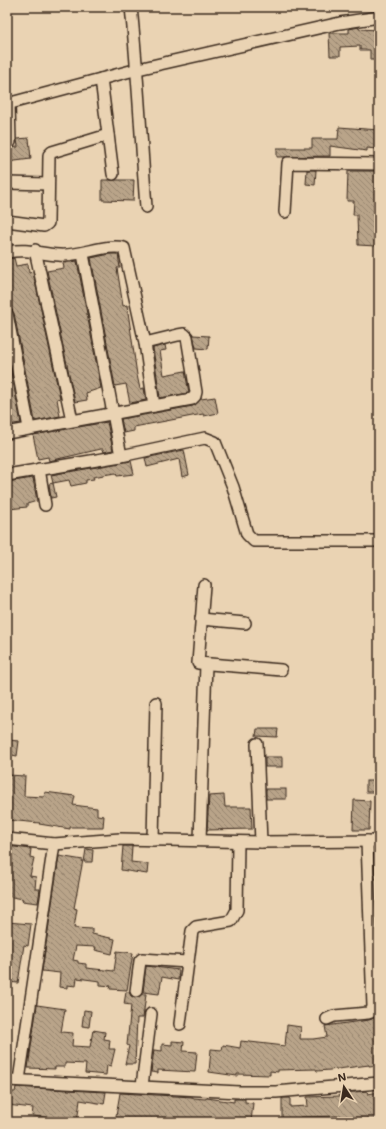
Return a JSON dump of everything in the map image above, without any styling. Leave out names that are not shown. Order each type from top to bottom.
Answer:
[{"type":"street","points":[[131,7],[138,69],[138,103],[146,207]]},
{"type":"street","points":[[10,142],[8,103],[138,69],[340,23],[379,17]]},
{"type":"street","points":[[101,79],[113,174]]},
{"type":"street","points":[[7,221],[44,226],[48,223],[49,155],[52,152],[108,135]]},
{"type":"street","points":[[285,212],[288,163],[379,164]]},
{"type":"street","points":[[7,183],[48,184]]},
{"type":"street","points":[[7,252],[22,249],[35,250],[60,256],[83,254],[118,246],[124,248],[145,343],[154,406]]},
{"type":"street","points":[[35,250],[72,420]]},
{"type":"street","points":[[83,254],[121,456]]},
{"type":"street","points":[[7,314],[29,428]]},
{"type":"street","points":[[7,433],[192,399],[196,392],[188,337],[184,334],[145,343]]},
{"type":"street","points":[[7,475],[121,456],[205,438],[212,439],[215,442],[233,488],[247,534],[254,541],[379,541]]},
{"type":"street","points":[[39,469],[45,505]]},
{"type":"street","points":[[204,585],[198,663],[281,670]]},
{"type":"street","points":[[201,619],[245,623]]},
{"type":"street","points":[[200,840],[206,664]]},
{"type":"street","points":[[153,840],[156,703]]},
{"type":"street","points":[[257,744],[261,842]]},
{"type":"street","points":[[7,838],[54,844],[120,839],[238,842],[379,841]]},
{"type":"street","points":[[327,1019],[334,1016],[368,1013],[371,1012],[373,1007],[367,841]]},
{"type":"street","points":[[180,1024],[192,931],[196,927],[231,921],[237,910],[238,842]]},
{"type":"street","points":[[19,1080],[54,844]]},
{"type":"street","points":[[136,991],[140,962],[142,959],[187,962]]},
{"type":"street","points":[[142,1086],[151,1014]]},
{"type":"street","points":[[7,1080],[239,1092],[276,1092],[379,1084]]},
{"type":"building","points":[[359,27],[359,29],[379,30],[379,60],[370,60],[370,50],[360,50],[360,46],[340,47],[340,56],[330,56],[329,33],[349,33],[349,29]]},
{"type":"building","points":[[339,127],[379,130],[376,149],[367,148],[367,151],[330,146],[330,156],[277,157],[277,148],[312,148],[312,139],[338,139]]},
{"type":"building","points":[[29,138],[31,159],[7,162],[7,148],[18,147],[17,139]]},
{"type":"building","points":[[307,170],[316,170],[315,185],[306,184]]},
{"type":"building","points":[[348,171],[379,171],[376,203],[379,203],[379,215],[377,215],[376,246],[358,245],[357,215],[353,215],[354,201],[347,201]]},
{"type":"building","points":[[102,180],[134,180],[133,201],[102,200]]},
{"type":"building","points":[[118,254],[120,268],[117,268],[123,306],[127,305],[137,375],[140,389],[144,388],[146,400],[130,403],[126,384],[115,386],[91,258]]},
{"type":"building","points":[[14,258],[16,266],[28,264],[29,273],[33,272],[60,398],[57,399],[60,416],[35,421],[14,313],[9,307],[7,295],[7,259]]},
{"type":"building","points":[[77,261],[101,388],[86,393],[87,400],[75,402],[47,271],[64,268],[63,263]]},
{"type":"building","points":[[193,335],[209,336],[208,349],[196,348]]},
{"type":"building","points":[[165,345],[166,350],[160,351],[164,375],[185,371],[189,393],[160,398],[153,348]]},
{"type":"building","points":[[7,351],[21,423],[7,425]]},
{"type":"building","points":[[215,397],[218,413],[204,416],[203,414],[134,427],[134,431],[124,433],[121,419],[193,406],[201,399]]},
{"type":"building","points":[[107,422],[113,450],[104,452],[103,449],[101,449],[49,461],[48,457],[38,459],[33,435]]},
{"type":"building","points":[[184,450],[189,475],[182,477],[179,459],[147,467],[145,458]]},
{"type":"building","points":[[131,461],[134,474],[117,476],[116,473],[93,477],[94,479],[86,480],[86,483],[71,486],[69,480],[53,483],[51,475]]},
{"type":"building","points":[[33,478],[37,501],[27,504],[27,507],[9,509],[7,482]]},
{"type":"building","points":[[53,483],[56,497],[51,498],[49,484]]},
{"type":"building","points":[[257,729],[278,729],[277,737],[256,736]]},
{"type":"building","points":[[7,740],[19,741],[17,756],[7,754]]},
{"type":"building","points":[[265,757],[282,757],[282,767],[265,767]]},
{"type":"building","points":[[8,775],[25,776],[24,796],[44,797],[45,792],[75,796],[73,805],[97,808],[97,815],[104,816],[103,827],[70,827],[70,829],[39,824],[40,823],[7,820]]},
{"type":"building","points":[[366,781],[379,781],[379,792],[366,792]]},
{"type":"building","points":[[266,789],[286,789],[286,799],[266,799]]},
{"type":"building","points":[[224,795],[225,807],[251,807],[252,829],[207,830],[209,796]]},
{"type":"building","points":[[354,800],[370,801],[369,830],[353,830]]},
{"type":"building","points":[[7,846],[31,849],[30,857],[34,858],[30,876],[36,877],[35,889],[40,889],[38,903],[22,901],[23,899],[7,896]]},
{"type":"building","points":[[123,846],[132,846],[131,862],[148,864],[147,874],[121,870]]},
{"type":"building","points":[[86,849],[93,850],[92,862],[84,862]]},
{"type":"building","points":[[374,852],[379,852],[379,879],[375,879]]},
{"type":"building","points":[[59,856],[83,860],[74,908],[77,909],[74,928],[92,929],[92,934],[115,939],[112,954],[95,950],[96,947],[76,946],[73,960],[78,961],[78,963],[86,964],[86,968],[114,971],[117,951],[133,953],[127,990],[110,989],[111,986],[100,985],[100,981],[77,978],[76,986],[67,985],[67,988],[59,987],[60,973],[42,971]]},
{"type":"building","points":[[7,922],[31,924],[28,946],[24,945],[18,983],[7,982]]},
{"type":"building","points":[[146,966],[179,970],[178,980],[162,977],[159,994],[143,992]]},
{"type":"building","points":[[126,992],[129,992],[131,996],[135,998],[142,994],[146,994],[143,1018],[137,1018],[135,1064],[125,1064],[129,1046],[127,1045],[131,1005],[124,1004]]},
{"type":"building","points":[[37,1005],[65,1009],[61,1032],[73,1033],[72,1046],[90,1047],[93,1030],[105,1032],[104,1039],[110,1040],[109,1049],[115,1049],[111,1066],[107,1065],[106,1075],[85,1073],[86,1064],[65,1063],[65,1067],[55,1067],[55,1069],[28,1068]]},
{"type":"building","points":[[84,1010],[91,1011],[89,1027],[82,1026]]},
{"type":"building","points":[[379,1016],[379,1065],[317,1071],[316,1069],[278,1070],[278,1072],[270,1071],[270,1075],[237,1074],[237,1076],[209,1072],[211,1049],[222,1050],[223,1045],[240,1048],[241,1041],[285,1046],[287,1025],[301,1027],[300,1039],[313,1039],[327,1037],[325,1026],[369,1020]]},
{"type":"building","points":[[172,1041],[184,1042],[183,1051],[197,1052],[195,1072],[158,1070],[158,1073],[151,1072],[154,1050],[162,1051],[162,1044],[172,1045]]},
{"type":"building","points":[[16,1087],[106,1092],[104,1104],[80,1100],[77,1122],[68,1122],[69,1120],[32,1116],[33,1108],[7,1105],[7,1092],[15,1092]]},
{"type":"building","points":[[367,1091],[368,1094],[379,1092],[379,1122],[341,1122],[341,1116],[301,1117],[302,1122],[282,1122],[282,1098],[290,1098],[290,1107],[308,1106],[307,1097],[340,1096],[340,1093]]},
{"type":"building","points":[[120,1093],[207,1098],[234,1102],[234,1099],[245,1099],[245,1102],[253,1103],[251,1122],[243,1122],[244,1120],[228,1117],[228,1121],[216,1119],[216,1122],[180,1120],[179,1122],[115,1122]]}]
